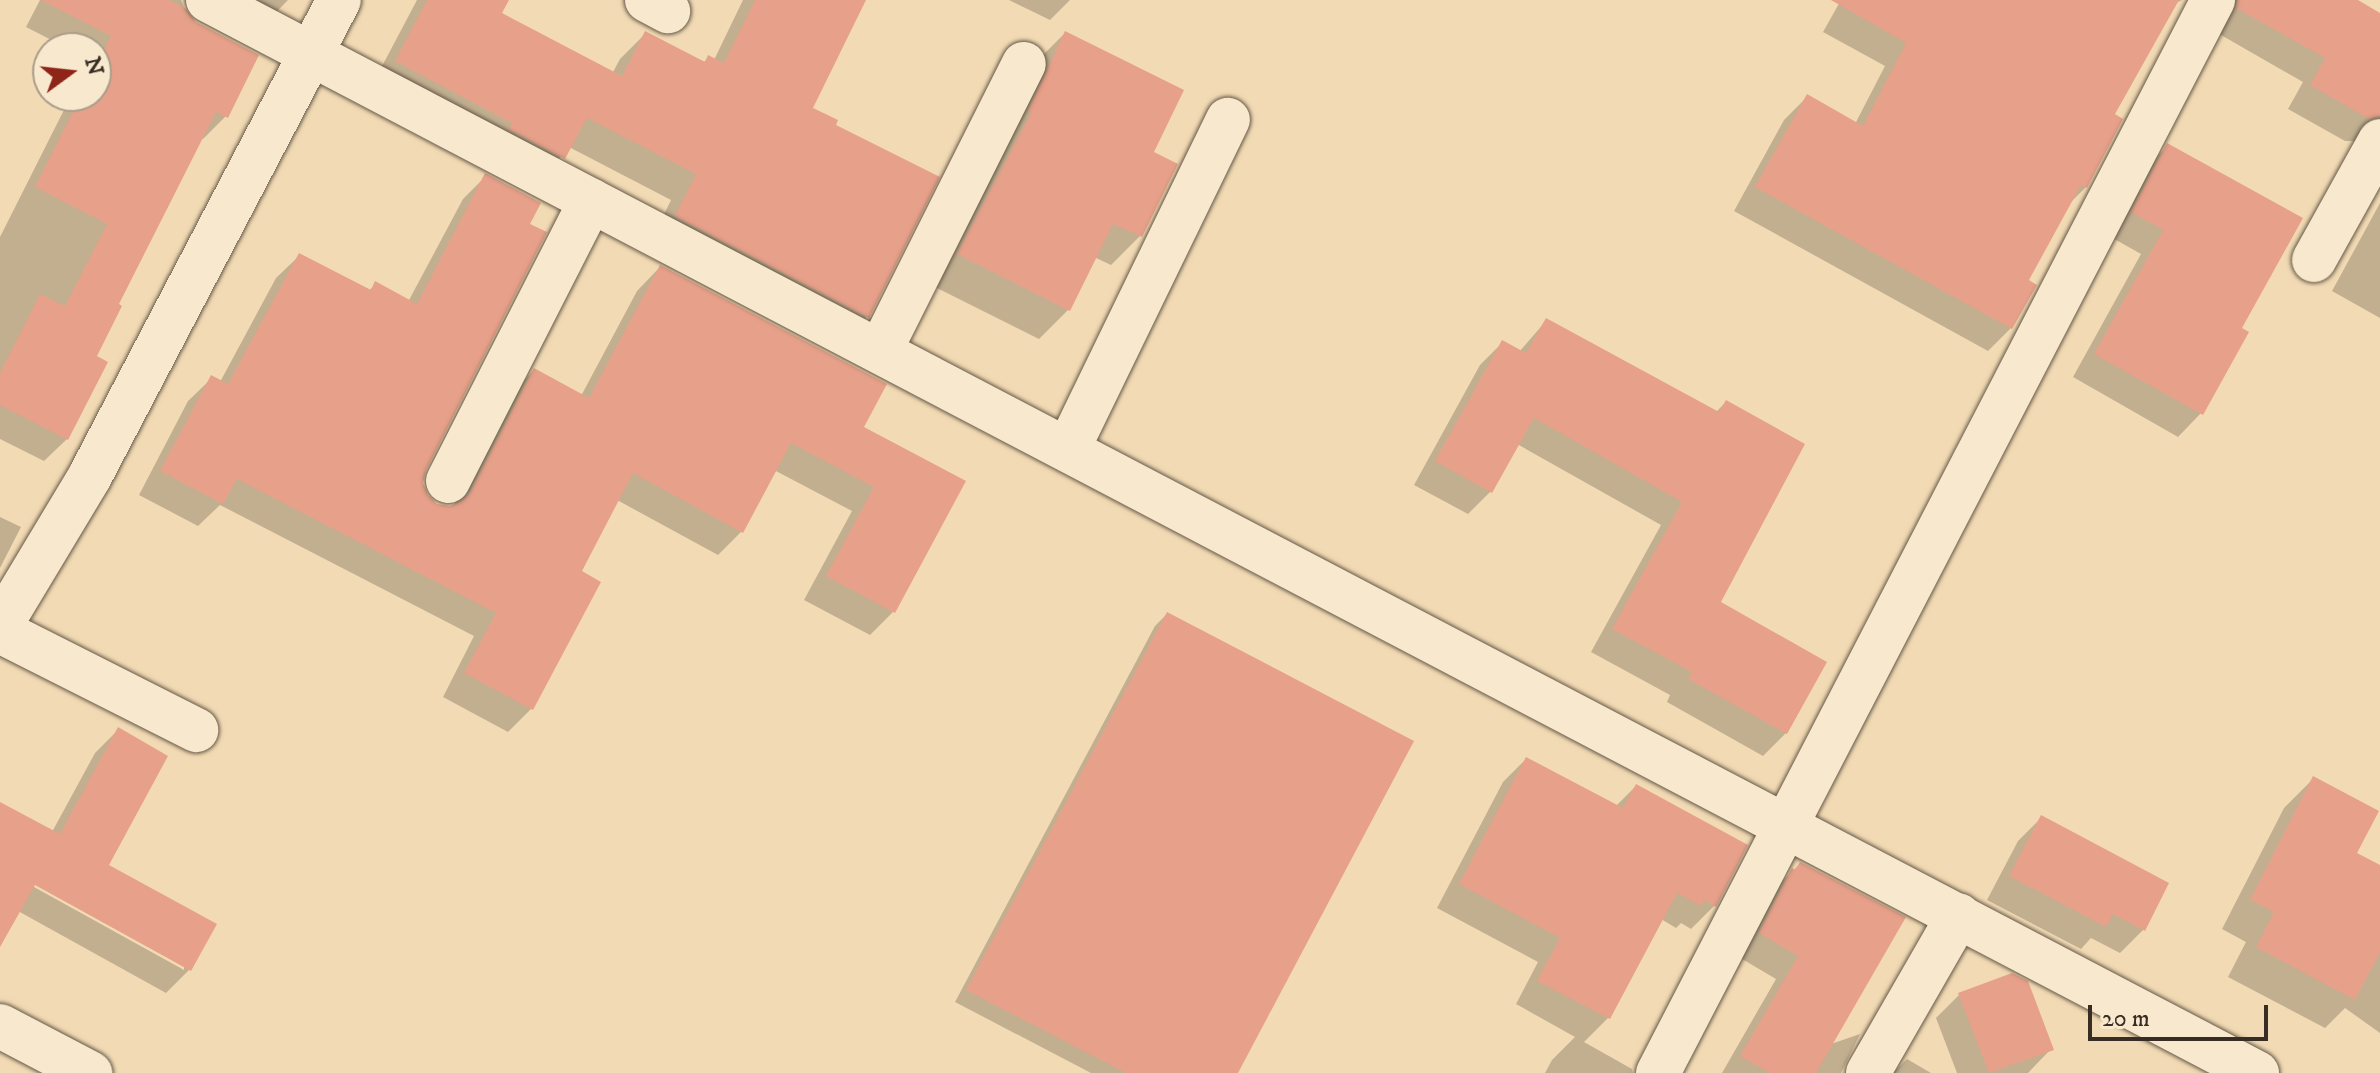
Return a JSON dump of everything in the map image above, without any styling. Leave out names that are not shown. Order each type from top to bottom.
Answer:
[{"type":"street","points":[[208,0],[1787,824],[2257,1073]]},
{"type":"street","points":[[196,730],[0,629],[90,476],[339,0]]},
{"type":"street","points":[[1658,1073],[2213,0]]},
{"type":"street","points":[[880,351],[1024,64]]},
{"type":"street","points":[[1068,449],[1228,120]]},
{"type":"street","points":[[2314,260],[2380,141]]},
{"type":"street","points":[[448,481],[591,200]]},
{"type":"street","points":[[1868,1073],[1959,915]]},
{"type":"street","points":[[0,1026],[90,1073]]},
{"type":"building","points":[[41,0],[169,0],[185,8],[196,22],[259,55],[228,118],[216,112],[119,304],[122,306],[97,356],[108,362],[68,440],[0,405],[0,373],[40,294],[65,306],[107,224],[35,187],[73,112],[112,112],[112,32],[103,32]]},
{"type":"building","points":[[427,0],[509,0],[502,13],[622,76],[645,31],[705,62],[708,55],[724,63],[755,0],[866,0],[813,108],[838,120],[836,125],[940,177],[869,318],[675,216],[696,174],[587,118],[565,159],[509,129],[512,123],[395,61]]},
{"type":"building","points":[[1831,0],[2179,0],[2115,114],[2123,119],[2087,188],[2081,185],[2029,280],[2037,285],[2012,329],[1755,187],[1807,94],[1863,126],[1906,43]]},
{"type":"building","points":[[2238,0],[2358,0],[2380,13],[2380,116],[2369,119],[2310,85],[2325,58],[2236,8]]},
{"type":"building","points":[[1065,31],[1184,90],[1154,152],[1178,164],[1142,237],[1113,224],[1070,311],[957,254],[1031,113],[1028,111]]},
{"type":"building","points":[[2167,143],[2303,218],[2242,328],[2249,332],[2203,415],[2094,354],[2163,230],[2131,212]]},
{"type":"building","points":[[485,173],[541,203],[530,224],[547,232],[426,470],[423,483],[428,495],[437,504],[450,506],[470,493],[534,368],[589,398],[660,265],[887,384],[864,427],[966,481],[895,613],[826,576],[874,487],[791,443],[743,533],[633,473],[582,571],[601,582],[533,710],[464,673],[496,613],[237,479],[223,504],[160,471],[211,375],[228,384],[299,253],[371,290],[375,281],[417,304]]},
{"type":"building","points":[[1546,318],[1719,412],[1726,400],[1805,444],[1721,602],[1827,662],[1787,734],[1688,679],[1692,672],[1612,629],[1682,502],[1534,418],[1492,493],[1435,461],[1502,340],[1526,353]]},
{"type":"building","points":[[1167,612],[1414,741],[1238,1073],[1126,1073],[966,990]]},
{"type":"building","points":[[118,727],[168,756],[109,865],[217,924],[191,971],[35,885],[0,947],[0,802],[60,834]]},
{"type":"building","points":[[1526,757],[1623,808],[1636,784],[1748,845],[1716,907],[1704,900],[1701,906],[1677,893],[1610,1019],[1537,981],[1560,938],[1459,884]]},
{"type":"building","points":[[2313,776],[2379,811],[2357,853],[2380,865],[2380,952],[2355,1000],[2256,947],[2274,912],[2250,900]]},
{"type":"building","points":[[2041,815],[2169,883],[2145,931],[2113,914],[2106,927],[2009,876]]},
{"type":"building","points":[[1800,862],[1906,917],[1816,1073],[1770,1073],[1740,1056],[1798,956],[1759,933],[1792,868],[1795,870]]},
{"type":"building","points":[[2012,973],[2028,981],[2054,1050],[1989,1073],[1958,993]]}]
